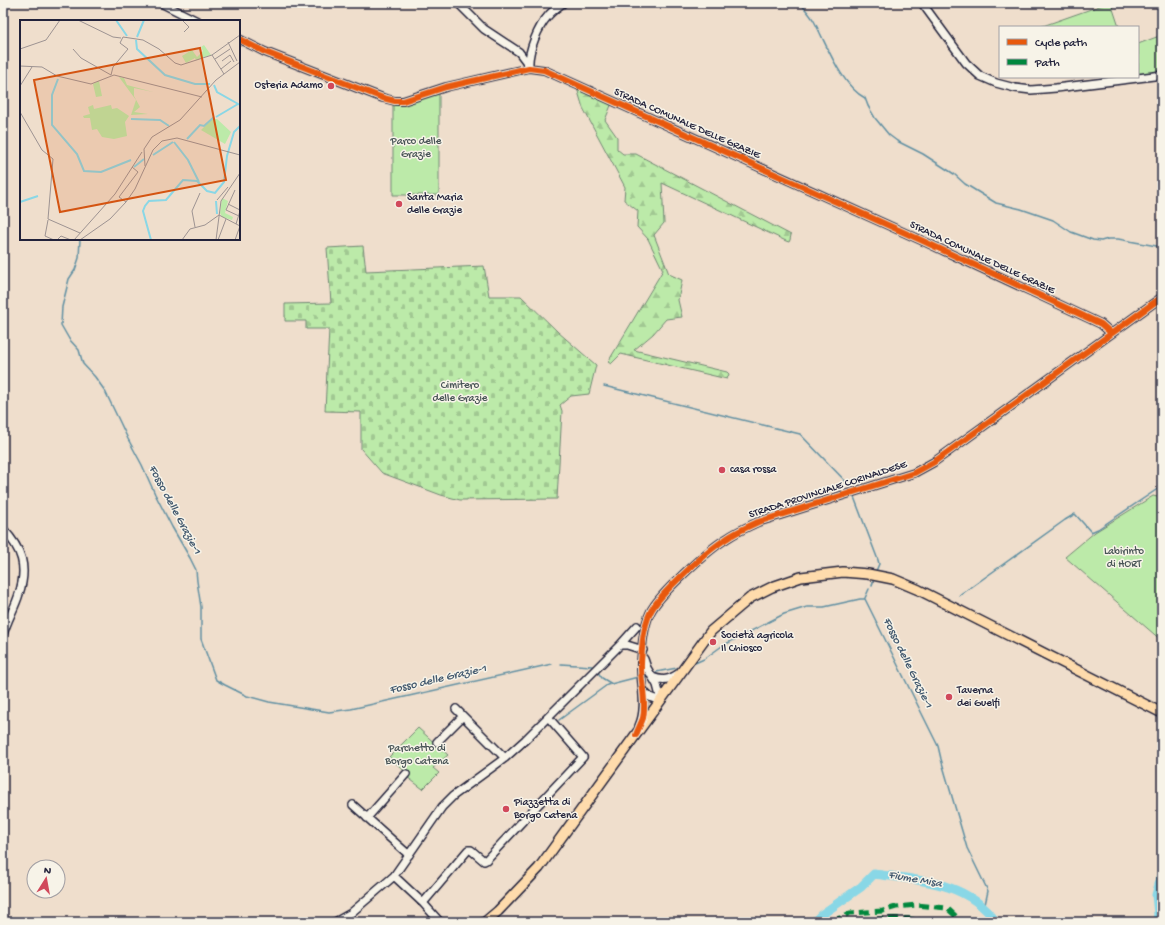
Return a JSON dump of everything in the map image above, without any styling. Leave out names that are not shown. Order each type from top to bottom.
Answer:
[{"type":"main road","points":[[661,700],[711,631],[750,598],[793,579],[820,574],[843,572],[868,574],[893,579],[919,590],[1162,713]]},
{"type":"main road","name":"STRADA PROVINCIALE CORINALDESE","points":[[485,922],[498,912],[539,868],[661,700]]},
{"type":"street","points":[[162,3],[195,20]]},
{"type":"street","points":[[458,3],[484,29],[514,48],[529,66]]},
{"type":"street","points":[[529,66],[535,38],[548,16],[563,3]]},
{"type":"street","points":[[922,3],[969,67],[980,76],[996,83],[1031,90],[1138,78]]},
{"type":"street","name":"STRADA COMUNALE DELLE GRAZIE","points":[[240,40],[265,52],[383,98],[395,101],[403,101],[446,87],[529,66],[544,70],[924,241],[1101,324],[1111,333]]},
{"type":"street","points":[[1139,78],[1162,75]]},
{"type":"street","name":"STRADA PROVINCIALE CORINALDESE","points":[[636,735],[643,718],[641,664],[644,631],[651,611],[668,590],[699,560],[724,539],[758,522],[914,473],[934,462],[1162,297]]},
{"type":"street","points":[[3,529],[12,538],[20,550],[23,580],[19,595],[3,634]]},
{"type":"street","points":[[335,922],[351,913],[394,876],[442,807],[453,796],[505,758],[525,740],[637,626]]},
{"type":"street","points":[[620,645],[627,645],[643,650]]},
{"type":"street","name":"STRADA PROVINCIALE CORINALDESE","points":[[643,650],[644,661],[658,685],[661,700]]},
{"type":"street","points":[[652,677],[660,680],[671,679],[683,671]]},
{"type":"street","points":[[643,688],[646,695],[654,699],[661,700]]},
{"type":"street","points":[[456,709],[505,758]]},
{"type":"street","points":[[437,742],[463,716]]},
{"type":"street","points":[[423,903],[468,850],[471,850],[484,861],[486,860],[583,757],[548,717]]},
{"type":"street","points":[[367,818],[406,774]]},
{"type":"street","points":[[353,805],[409,855]]},
{"type":"street","points":[[394,876],[423,903],[440,922]]},
{"type":"green space","points":[[1111,3],[1119,26],[1043,26]]},
{"type":"green space","points":[[1162,35],[1162,73],[1139,75],[1139,44]]},
{"type":"green space","points":[[577,88],[612,103],[605,120],[617,137],[617,149],[623,154],[636,154],[791,235],[789,242],[786,241],[662,183],[664,223],[654,235],[669,274],[682,280],[678,300],[682,317],[666,319],[653,334],[634,350],[727,372],[729,374],[727,379],[621,354],[611,364],[608,362],[663,270],[648,239],[637,227],[638,211],[624,200],[625,187],[583,108]]},
{"type":"green space","name":"Parco delle Grazie","points":[[439,91],[439,195],[393,195],[393,103]]},
{"type":"green space","name":"Cimitero delle Grazie","points":[[363,246],[366,271],[484,266],[489,296],[521,296],[558,332],[596,365],[589,394],[571,396],[560,405],[562,411],[557,499],[460,500],[441,495],[382,473],[361,449],[361,412],[325,411],[329,329],[306,329],[306,321],[285,321],[285,304],[331,303],[327,248]]},
{"type":"green space","name":"Labirinto di HORT","points":[[1153,496],[1162,498],[1162,641],[1065,557],[1095,532]]},
{"type":"green space","name":"Parchetto di Borgo Catena","points":[[418,728],[448,755],[433,768],[439,773],[423,789],[407,777],[408,774],[389,757]]},
{"type":"waterway","points":[[800,3],[814,21],[841,74],[856,92],[865,98],[875,118],[889,135],[897,141],[923,154],[954,174],[965,184],[996,203],[1021,209],[1053,220],[1071,232],[1093,240],[1101,241],[1118,239],[1162,247]]},
{"type":"waterway","name":"Fosso delle Grazie-1","points":[[80,240],[79,258],[75,270],[69,279],[62,307],[61,325],[69,339],[79,350],[83,364],[105,391],[155,494],[196,570],[201,607],[201,639],[216,680],[247,696],[269,702],[329,712],[351,709],[552,664]]},
{"type":"waterway","points":[[604,386],[800,434],[852,488]]},
{"type":"waterway","points":[[959,596],[1075,514],[1091,532],[1098,529],[1162,486]]},
{"type":"waterway","points":[[854,497],[878,560],[879,564],[876,571]]},
{"type":"waterway","points":[[872,586],[874,578]]},
{"type":"waterway","points":[[865,598],[869,589]]},
{"type":"waterway","name":"Fosso delle Grazie-1","points":[[865,599],[938,746],[967,848],[988,891],[984,909]]},
{"type":"waterway","name":"Fosso delle Grazie-1","points":[[695,663],[704,659],[722,646],[784,614],[807,607],[824,607],[865,599]]},
{"type":"waterway","name":"Fosso delle Grazie-1","points":[[561,664],[592,666]]},
{"type":"waterway","name":"Fosso delle Grazie-1","points":[[656,672],[677,668]]},
{"type":"waterway","name":"Fosso delle Grazie-1","points":[[597,671],[602,678],[612,684]]},
{"type":"waterway","points":[[559,720],[607,685],[638,677]]},
{"type":"waterway","name":"Fiume Misa","points":[[814,922],[821,915],[861,887],[874,874],[925,881],[957,890],[985,908],[996,922]]},
{"type":"waterway","name":"Fiume Misa","points":[[1157,922],[1158,914],[1156,895],[1162,874]]},
{"type":"marked path","points":[[832,922],[850,913],[883,911],[896,907],[917,905],[947,908],[962,922]]},
{"type":"marked path","points":[[859,922],[892,919],[911,919],[926,922]]},
{"type":"cycle path","points":[[240,40],[265,52],[383,98],[395,101],[403,101],[446,87],[529,68],[544,70],[923,241],[1101,324],[1111,333]]},
{"type":"cycle path","points":[[636,735],[643,718],[644,711],[641,663],[643,638],[650,613],[663,595],[684,573],[708,553],[734,534],[758,522],[914,473],[934,462],[1162,297]]},
{"type":"place","name":"Osteria Adamo","points":[[331,86]]},
{"type":"place","name":"Santa Maria delle Grazie","points":[[399,204]]},
{"type":"place","name":"casa rossa","points":[[722,470]]},
{"type":"place","name":"Società agricola Il Chiosco","points":[[713,642]]},
{"type":"place","name":"Taverna dei Guelfi","points":[[949,697]]},
{"type":"place","name":"Piazzetta di Borgo Catena","points":[[506,809]]}]
